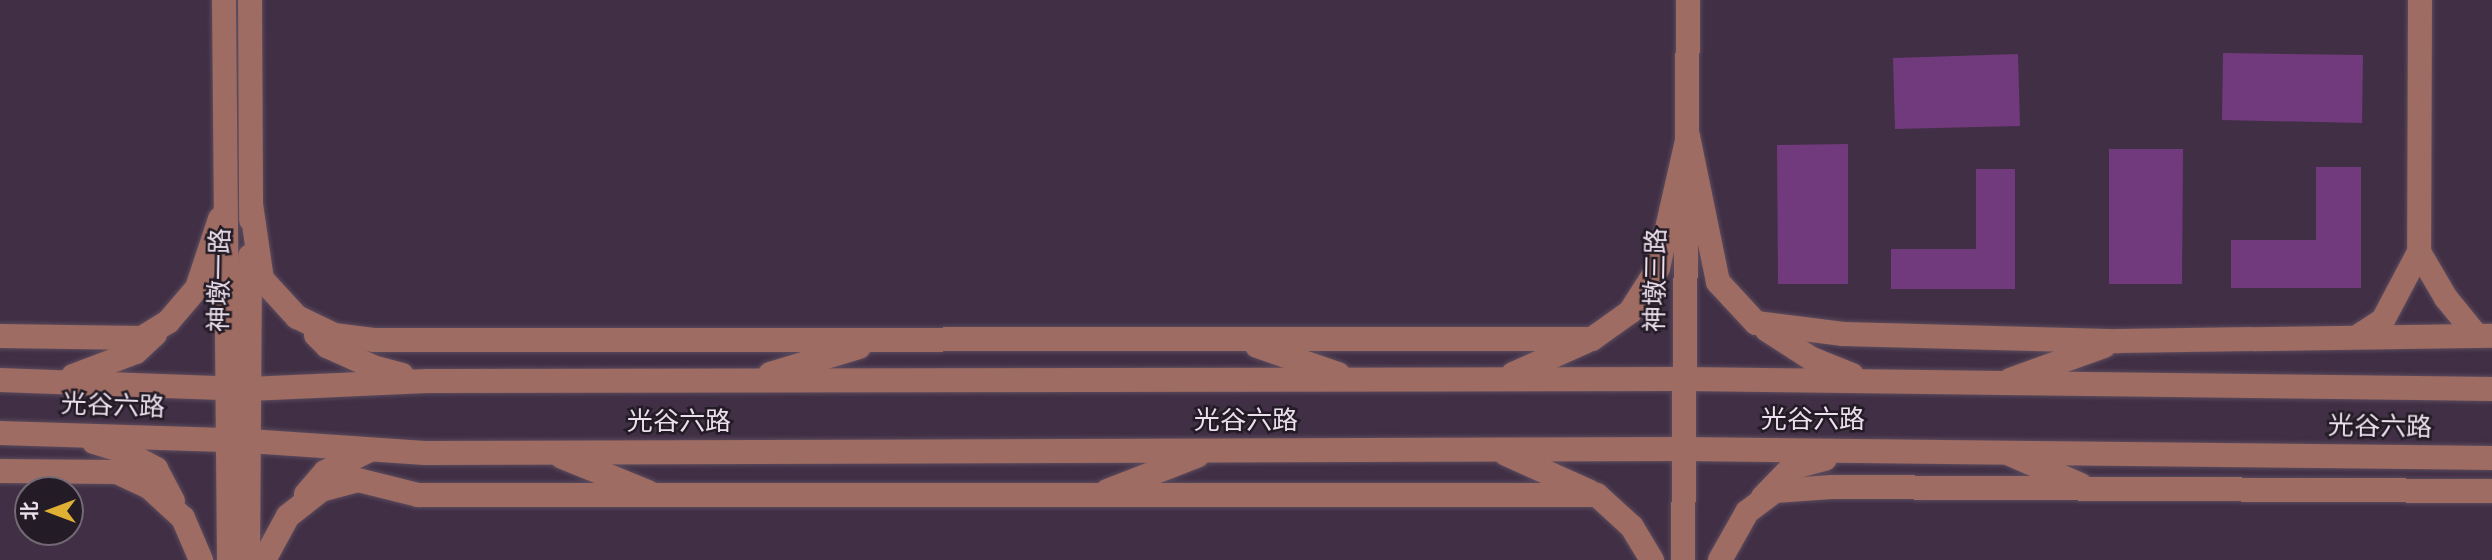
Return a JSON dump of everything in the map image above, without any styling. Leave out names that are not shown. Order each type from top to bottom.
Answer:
[{"type":"main road","name":"神墩一路","points":[[225,0],[226,202],[239,389]]},
{"type":"main road","name":"神墩一路","points":[[248,560],[239,441],[239,389],[251,204],[250,0]]},
{"type":"main road","name":"神墩三路","points":[[1683,560],[1688,0]]},
{"type":"main road","points":[[2360,335],[2383,320],[2419,252],[2420,0]]},
{"type":"main road","points":[[1688,136],[1718,282],[1756,323],[1812,359],[1862,380]]},
{"type":"main road","points":[[1497,380],[1592,339],[1630,312],[1658,268],[1688,136]]},
{"type":"main road","points":[[56,381],[136,352],[168,322],[197,288],[226,202]]},
{"type":"main road","points":[[251,204],[262,279],[297,317],[327,346],[373,367],[427,381]]},
{"type":"main road","points":[[2419,252],[2446,298],[2484,336]]},
{"type":"main road","points":[[297,317],[334,335],[430,340],[1592,339]]},
{"type":"main road","points":[[0,336],[142,338],[168,322]]},
{"type":"main road","points":[[1756,323],[1843,334],[2118,341],[2360,335],[2484,336]]},
{"type":"main road","points":[[746,381],[883,339]]},
{"type":"main road","points":[[1238,339],[1356,380]]},
{"type":"main road","points":[[1992,386],[2118,341]]},
{"type":"main road","name":"光谷六路","points":[[0,380],[239,389],[427,381],[1685,379],[1862,380],[1992,386],[2492,389]]},
{"type":"main road","name":"光谷六路","points":[[0,433],[64,433],[239,441],[425,453],[1683,449],[2002,450],[2492,458]]},
{"type":"main road","points":[[64,433],[121,450],[156,469],[201,560]]},
{"type":"main road","name":"神墩一路","points":[[229,560],[239,441]]},
{"type":"main road","points":[[264,560],[288,516],[325,472],[367,450],[425,453]]},
{"type":"main road","points":[[1093,496],[1213,450]]},
{"type":"main road","points":[[1495,450],[1597,495],[1632,527],[1652,560]]},
{"type":"main road","points":[[1720,560],[1747,512],[1791,468],[1857,450]]},
{"type":"main road","points":[[2002,450],[2093,490]]},
{"type":"main road","points":[[552,452],[660,497]]},
{"type":"main road","points":[[0,471],[117,472],[149,487],[183,519]]},
{"type":"main road","points":[[288,516],[321,490],[358,481],[418,495],[1597,495]]},
{"type":"main road","points":[[1747,512],[1775,492],[1832,487],[2492,491]]},
{"type":"building","points":[[2223,53],[2363,55],[2362,123],[2222,120]]},
{"type":"building","points":[[2018,54],[2020,126],[1895,129],[1893,58]]},
{"type":"building","points":[[1848,144],[1848,284],[1778,284],[1777,145]]},
{"type":"building","points":[[2109,149],[2183,149],[2182,284],[2109,284]]},
{"type":"building","points":[[2316,167],[2361,167],[2361,288],[2231,288],[2231,240],[2316,240]]},
{"type":"building","points":[[1976,169],[2015,169],[2015,289],[1891,289],[1891,249],[1976,249]]}]
